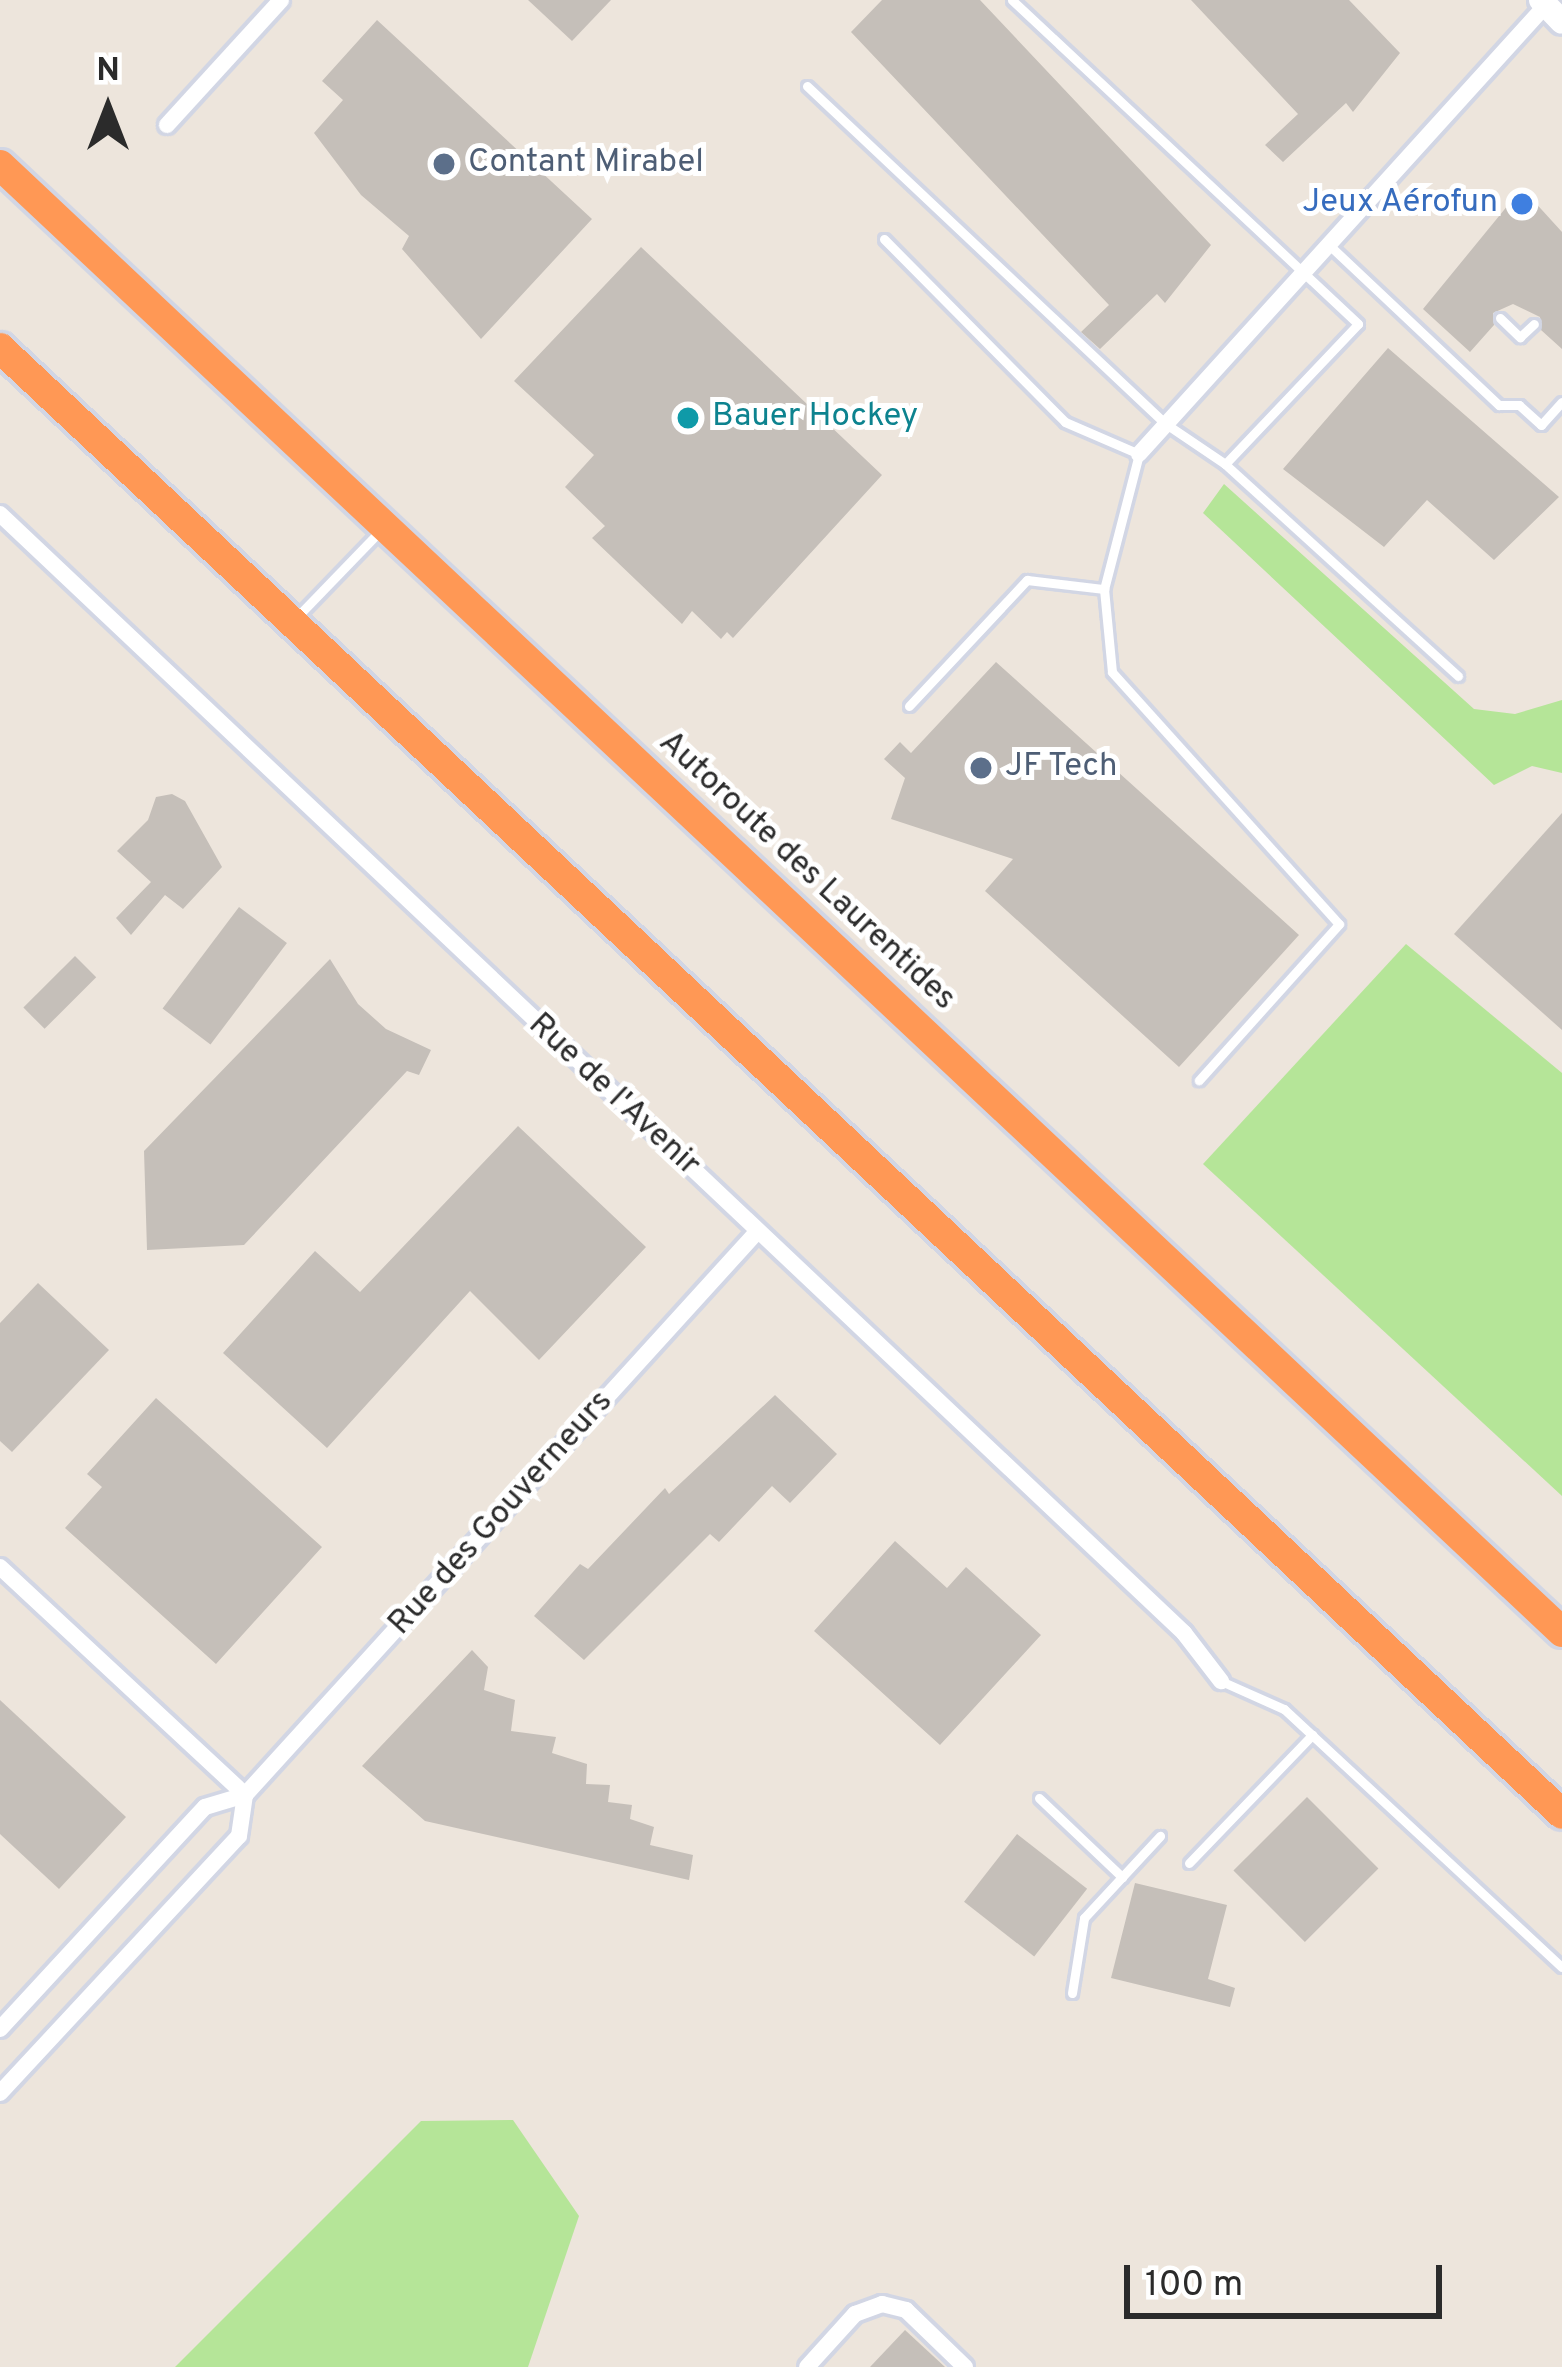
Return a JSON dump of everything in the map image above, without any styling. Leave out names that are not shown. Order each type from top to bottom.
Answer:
[{"type":"highway","name":"Autoroute des Laurentides","points":[[0,165],[1562,1632]]},
{"type":"highway","points":[[0,348],[1562,1814]]},
{"type":"street","points":[[167,125],[281,0]]},
{"type":"street","points":[[1139,454],[1328,244],[1550,9]]},
{"type":"street","name":"Rue de l'Avenir","points":[[0,514],[1184,1633],[1221,1682]]},
{"type":"street","name":"Rue des Gouverneurs","points":[[0,2029],[205,1807],[245,1796],[757,1232]]},
{"type":"street","points":[[0,1567],[245,1796]]},
{"type":"street","name":"Rue des Gouverneurs","points":[[0,2093],[239,1836],[245,1796]]},
{"type":"street","points":[[807,2367],[856,2314],[882,2304],[906,2309],[965,2367]]},
{"type":"lane","points":[[1012,0],[1358,324],[1225,464]]},
{"type":"lane","points":[[807,86],[1166,424],[1225,464],[1458,676]]},
{"type":"lane","points":[[884,239],[1065,422],[1139,454],[1104,589],[1112,672],[1339,924],[1199,1080]]},
{"type":"lane","points":[[1328,244],[1499,405],[1519,405],[1541,425],[1562,402]]},
{"type":"lane","points":[[1500,318],[1520,338],[1534,324]]},
{"type":"lane","points":[[292,622],[385,526]]},
{"type":"lane","points":[[909,706],[1027,580],[1104,589]]},
{"type":"lane","points":[[1221,1682],[1274,1701],[1562,1967]]},
{"type":"lane","points":[[1189,1863],[1312,1735]]},
{"type":"lane","points":[[1039,1798],[1122,1877]]},
{"type":"lane","points":[[1072,1994],[1084,1918],[1160,1836]]},
{"type":"green space","points":[[1224,484],[1474,709],[1515,714],[1562,700],[1562,773],[1532,766],[1494,785],[1203,513]]},
{"type":"green space","points":[[1406,944],[1562,1073],[1562,1496],[1203,1164]]},
{"type":"green space","points":[[513,2120],[579,2216],[528,2367],[175,2367],[421,2121]]},
{"type":"building","points":[[528,0],[611,0],[572,41]]},
{"type":"building","points":[[882,0],[980,0],[1211,245],[1165,303],[1157,294],[1100,349],[1081,332],[1109,305],[851,32]]},
{"type":"building","points":[[1191,0],[1349,0],[1400,53],[1353,112],[1346,103],[1283,162],[1265,145],[1298,114]]},
{"type":"building","points":[[377,20],[592,219],[481,339],[402,249],[409,236],[361,195],[314,133],[343,100],[322,81]]},
{"type":"building","points":[[1522,188],[1562,232],[1562,349],[1541,330],[1540,317],[1513,304],[1493,313],[1494,325],[1470,352],[1423,309]]},
{"type":"building","name":"Bauer Hockey","points":[[641,247],[882,475],[733,638],[727,632],[721,639],[692,611],[682,624],[592,538],[605,526],[565,487],[594,455],[514,381]]},
{"type":"building","points":[[1388,348],[1559,497],[1494,560],[1427,500],[1384,547],[1283,469]]},
{"type":"building","points":[[996,662],[1299,935],[1179,1067],[985,891],[1013,859],[891,819],[905,778],[884,759],[900,742],[911,753]]},
{"type":"building","points":[[172,794],[185,801],[222,867],[183,909],[165,895],[131,935],[116,918],[151,882],[117,851],[148,820],[156,797]]},
{"type":"building","points":[[1562,813],[1562,1030],[1454,934]]},
{"type":"building","points":[[239,907],[287,943],[210,1045],[163,1008]]},
{"type":"building","points":[[75,956],[96,977],[45,1029],[23,1008]]},
{"type":"building","points":[[330,959],[358,1004],[386,1029],[431,1050],[419,1075],[407,1071],[244,1245],[147,1250],[144,1151]]},
{"type":"building","points":[[518,1126],[646,1247],[539,1360],[470,1291],[327,1448],[223,1353],[315,1251],[360,1292]]},
{"type":"building","points":[[38,1283],[109,1350],[12,1452],[0,1441],[0,1323]]},
{"type":"building","points":[[775,1395],[837,1454],[790,1503],[772,1486],[719,1542],[710,1534],[584,1660],[534,1616],[580,1564],[588,1569],[665,1488],[669,1494]]},
{"type":"building","points":[[156,1398],[322,1547],[216,1664],[65,1528],[102,1487],[87,1474]]},
{"type":"building","points":[[895,1541],[947,1588],[966,1567],[1041,1635],[940,1745],[814,1631]]},
{"type":"building","points":[[472,1650],[488,1667],[484,1690],[515,1700],[511,1731],[556,1737],[552,1753],[587,1764],[586,1784],[610,1785],[608,1802],[632,1805],[630,1819],[654,1827],[650,1845],[693,1855],[689,1880],[425,1821],[362,1766]]},
{"type":"building","points":[[0,1700],[126,1817],[59,1889],[0,1834]]},
{"type":"building","points":[[1307,1797],[1378,1868],[1305,1942],[1233,1871]]},
{"type":"building","points":[[1017,1834],[1087,1889],[1034,1957],[964,1902]]},
{"type":"building","points":[[1135,1883],[1227,1905],[1208,1979],[1235,1988],[1230,2007],[1111,1978]]},
{"type":"building","points":[[905,2330],[945,2367],[870,2367]]},
{"type":"place","name":"Contant Mirabel","points":[[444,164]]},
{"type":"place","name":"Jeux Aérofun","points":[[1522,204]]},
{"type":"place","name":"Bauer Hockey","points":[[688,418]]},
{"type":"place","name":"JF Tech","points":[[981,768]]}]
